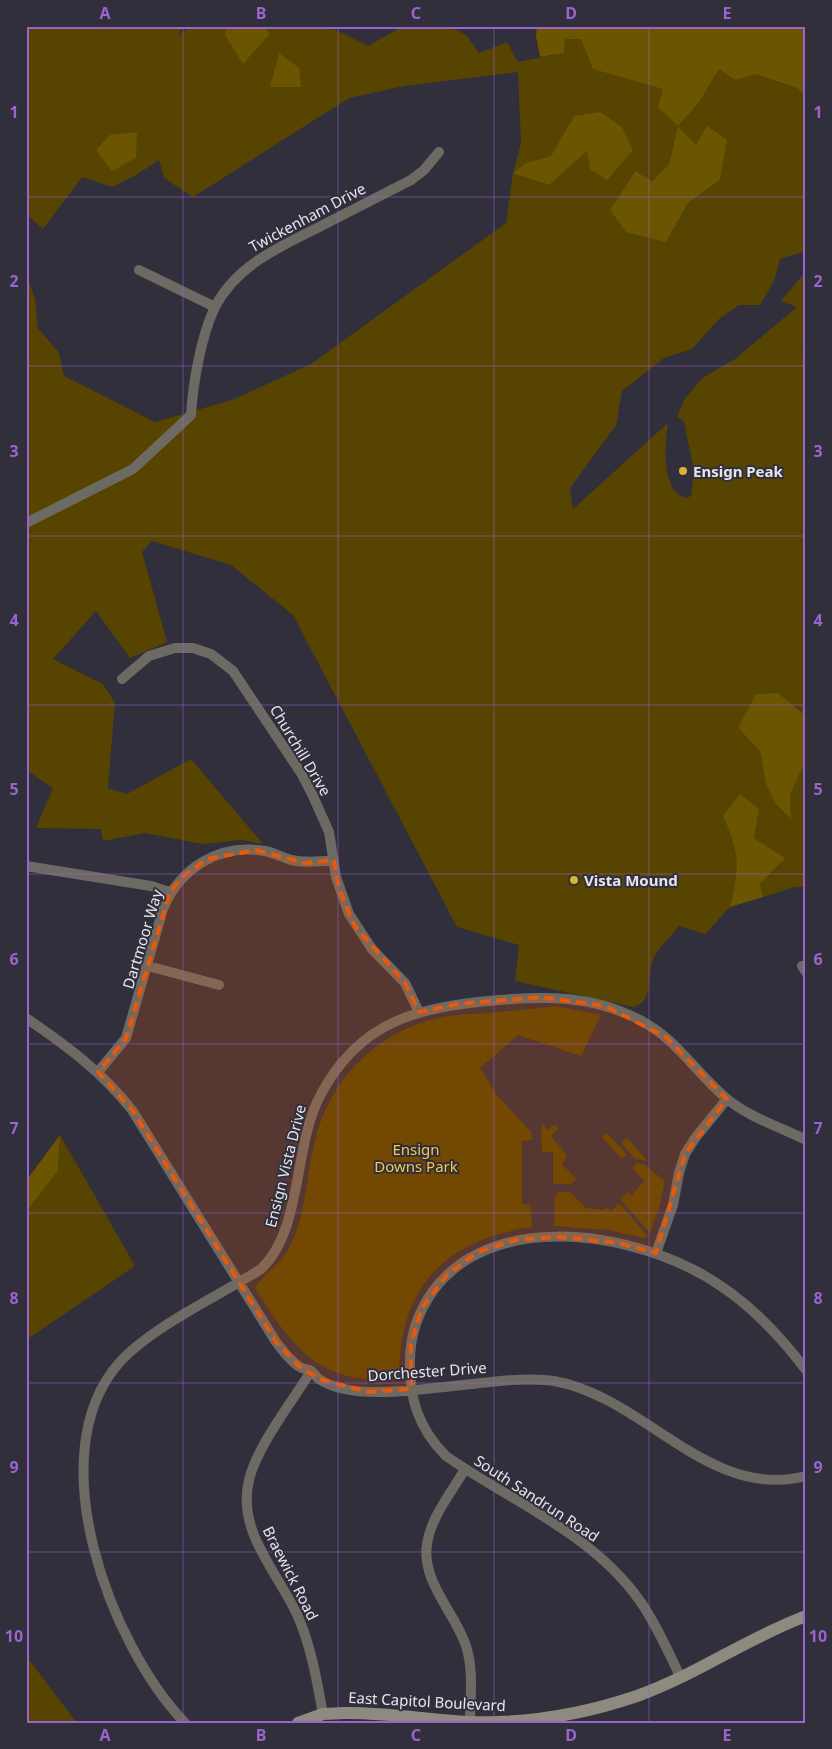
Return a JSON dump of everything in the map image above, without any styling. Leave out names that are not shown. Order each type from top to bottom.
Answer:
[{"type":"street","name":"Twickenham Drive","points":[[26,523],[133,469],[191,415],[194,382],[215,307],[234,281],[253,263],[411,180],[424,170],[439,152]]},
{"type":"street","points":[[139,270],[215,307]]},
{"type":"street","name":"Churchill Drive","points":[[122,679],[142,660],[166,649],[184,648],[202,651],[226,664],[240,679],[301,773],[329,832],[339,890],[352,920],[372,949],[405,983],[419,1012]]},
{"type":"street","name":"Dartmoor Way","points":[[98,1072],[126,1038],[170,892],[183,876],[198,864],[226,852],[256,850],[305,862],[334,860]]},
{"type":"street","points":[[26,866],[151,886],[170,892]]},
{"type":"street","points":[[148,966],[219,985]]},
{"type":"street","name":"Ensign Vista Drive","points":[[185,1723],[145,1672],[124,1634],[108,1592],[95,1546],[88,1506],[84,1464],[85,1437],[95,1399],[110,1375],[128,1354],[153,1335],[261,1269],[280,1244],[286,1229],[304,1139],[318,1100],[328,1080],[363,1040],[384,1027],[419,1012],[457,1004],[540,997],[573,999],[605,1006],[637,1018],[666,1037],[686,1054],[727,1099],[741,1108],[806,1140]]},
{"type":"street","name":"Dorchester Drive","points":[[26,1018],[73,1050],[98,1072],[132,1110],[283,1351],[300,1367],[311,1371],[319,1379],[350,1390],[387,1392],[521,1378],[563,1383],[584,1389],[615,1403],[727,1472],[771,1481],[806,1476]]},
{"type":"street","points":[[656,1253],[673,1205],[685,1154],[727,1099]]},
{"type":"street","name":"South Sandrun Road","points":[[680,1678],[650,1617],[627,1584],[610,1566],[592,1550],[556,1524],[446,1456],[430,1438],[416,1411],[411,1389],[410,1356],[413,1333],[422,1308],[446,1276],[473,1255],[502,1243],[528,1238],[580,1238],[618,1243],[656,1253],[694,1270],[730,1292],[766,1324],[806,1370]]},
{"type":"street","name":"Braewick Road","points":[[311,1371],[256,1460],[249,1480],[247,1501],[253,1533],[292,1604],[304,1632],[313,1661],[323,1714]]},
{"type":"street","points":[[465,1469],[435,1520],[426,1552],[430,1576],[461,1631],[467,1649],[471,1680],[470,1722]]},
{"type":"street","name":"East Capitol Boulevard","points":[[298,1723],[323,1714],[359,1713],[470,1722],[526,1720],[583,1711],[636,1696],[680,1678],[767,1632],[806,1616]]},
{"type":"highlighted area","points":[[256,850],[305,863],[334,860],[339,889],[355,926],[405,983],[419,1012],[457,1004],[541,997],[605,1006],[666,1037],[727,1099],[685,1154],[656,1253],[618,1243],[560,1237],[515,1240],[478,1252],[446,1276],[422,1308],[411,1344],[411,1389],[368,1392],[319,1379],[300,1367],[276,1342],[132,1110],[98,1072],[126,1038],[170,892],[183,876],[207,859]]},
{"type":"green space","points":[[26,26],[182,26],[178,36],[190,26],[227,26],[225,35],[270,35],[263,26],[302,26],[336,30],[368,46],[398,29],[411,26],[449,26],[467,36],[479,53],[507,42],[518,62],[563,53],[565,39],[581,39],[664,89],[700,101],[719,69],[735,79],[755,74],[797,88],[806,96],[806,251],[780,259],[774,281],[760,305],[739,305],[719,319],[692,349],[664,358],[622,391],[616,425],[570,488],[573,509],[668,423],[666,467],[673,488],[679,495],[688,498],[691,495],[694,471],[684,421],[677,417],[684,400],[702,378],[735,359],[797,307],[781,301],[806,271],[806,349],[800,350],[806,352],[806,716],[796,706],[738,728],[760,751],[766,784],[791,818],[790,795],[806,760],[806,887],[795,887],[763,897],[760,884],[784,858],[754,838],[759,809],[723,816],[736,843],[738,875],[730,907],[705,934],[679,926],[655,956],[651,967],[649,988],[644,1000],[640,1004],[633,1007],[515,981],[519,945],[457,927],[293,615],[231,565],[152,541],[142,552],[167,642],[130,658],[96,611],[53,659],[103,684],[115,703],[108,788],[127,794],[191,759],[263,844],[242,840],[202,844],[145,833],[103,841],[101,829],[36,828],[53,788],[26,770],[26,273],[35,299],[38,328],[59,353],[64,376],[155,422],[232,400],[311,364],[506,223],[513,173],[521,143],[518,72],[404,86],[349,98],[193,197],[164,178],[159,160],[136,175],[112,187],[82,177],[43,229],[26,214]],"holes":[[[574,116],[607,180],[588,151],[526,163],[551,156]],[[678,126],[696,145],[720,180],[688,203],[666,242],[610,210],[634,172],[652,181],[669,164]]]},
{"type":"green space","name":"Ensign Downs Park","points":[[556,1006],[601,1015],[581,1056],[518,1035],[480,1068],[496,1094],[531,1132],[532,1140],[522,1141],[522,1204],[531,1205],[532,1227],[501,1233],[475,1243],[452,1256],[433,1272],[419,1292],[408,1316],[401,1344],[399,1375],[395,1379],[369,1379],[346,1376],[310,1358],[282,1328],[255,1288],[286,1253],[295,1235],[303,1207],[316,1137],[323,1115],[347,1075],[379,1044],[420,1023],[454,1015]]},
{"type":"green space","points":[[543,1124],[548,1130],[555,1124],[558,1129],[551,1136],[567,1155],[562,1164],[576,1179],[571,1184],[553,1184],[553,1152],[542,1152],[541,1126]]},
{"type":"green space","points":[[607,1133],[627,1155],[622,1159],[602,1137]]},
{"type":"green space","points":[[60,1135],[135,1266],[26,1340],[26,1212],[58,1171]]},
{"type":"green space","points":[[627,1138],[646,1161],[635,1159],[621,1143]]},
{"type":"green space","points":[[637,1163],[645,1165],[665,1181],[659,1208],[650,1233],[620,1199],[628,1192],[631,1196],[644,1181],[632,1168]]},
{"type":"green space","points":[[559,1192],[570,1192],[586,1208],[604,1210],[607,1207],[611,1211],[619,1203],[648,1236],[644,1238],[608,1230],[554,1226],[555,1196]]},
{"type":"green space","points":[[26,1658],[30,1661],[77,1723],[26,1723]]},
{"type":"shaded area","points":[[227,26],[263,26],[270,34],[243,64],[225,35]]},
{"type":"shaded area","points":[[537,26],[806,26],[806,96],[797,88],[755,74],[735,80],[719,69],[700,101],[678,126],[658,107],[663,89],[593,69],[581,39],[565,39],[564,53],[540,57],[536,36]]},
{"type":"shaded area","points":[[279,53],[299,68],[301,87],[270,87]]},
{"type":"shaded area","points":[[600,112],[622,127],[633,150],[607,180],[590,169],[587,151],[549,185],[513,173],[526,163],[551,156],[574,116]]},
{"type":"shaded area","points":[[678,126],[696,145],[707,126],[727,140],[720,180],[688,203],[666,242],[626,232],[610,210],[635,171],[652,181],[669,164]]},
{"type":"shaded area","points":[[137,132],[136,158],[112,171],[96,150],[110,135]]},
{"type":"shaded area","points":[[778,693],[806,716],[806,760],[790,795],[791,819],[775,803],[766,784],[760,751],[738,728],[756,694]]},
{"type":"shaded area","points":[[740,794],[759,809],[754,838],[785,858],[760,884],[763,897],[730,907],[736,882],[737,861],[733,841],[723,816]]},
{"type":"shaded area","points":[[60,1135],[58,1171],[26,1212],[26,1181]]},
{"type":"place","name":"Ensign Peak","points":[[683,471]]},
{"type":"place","name":"Vista Mound","points":[[574,880]]}]
